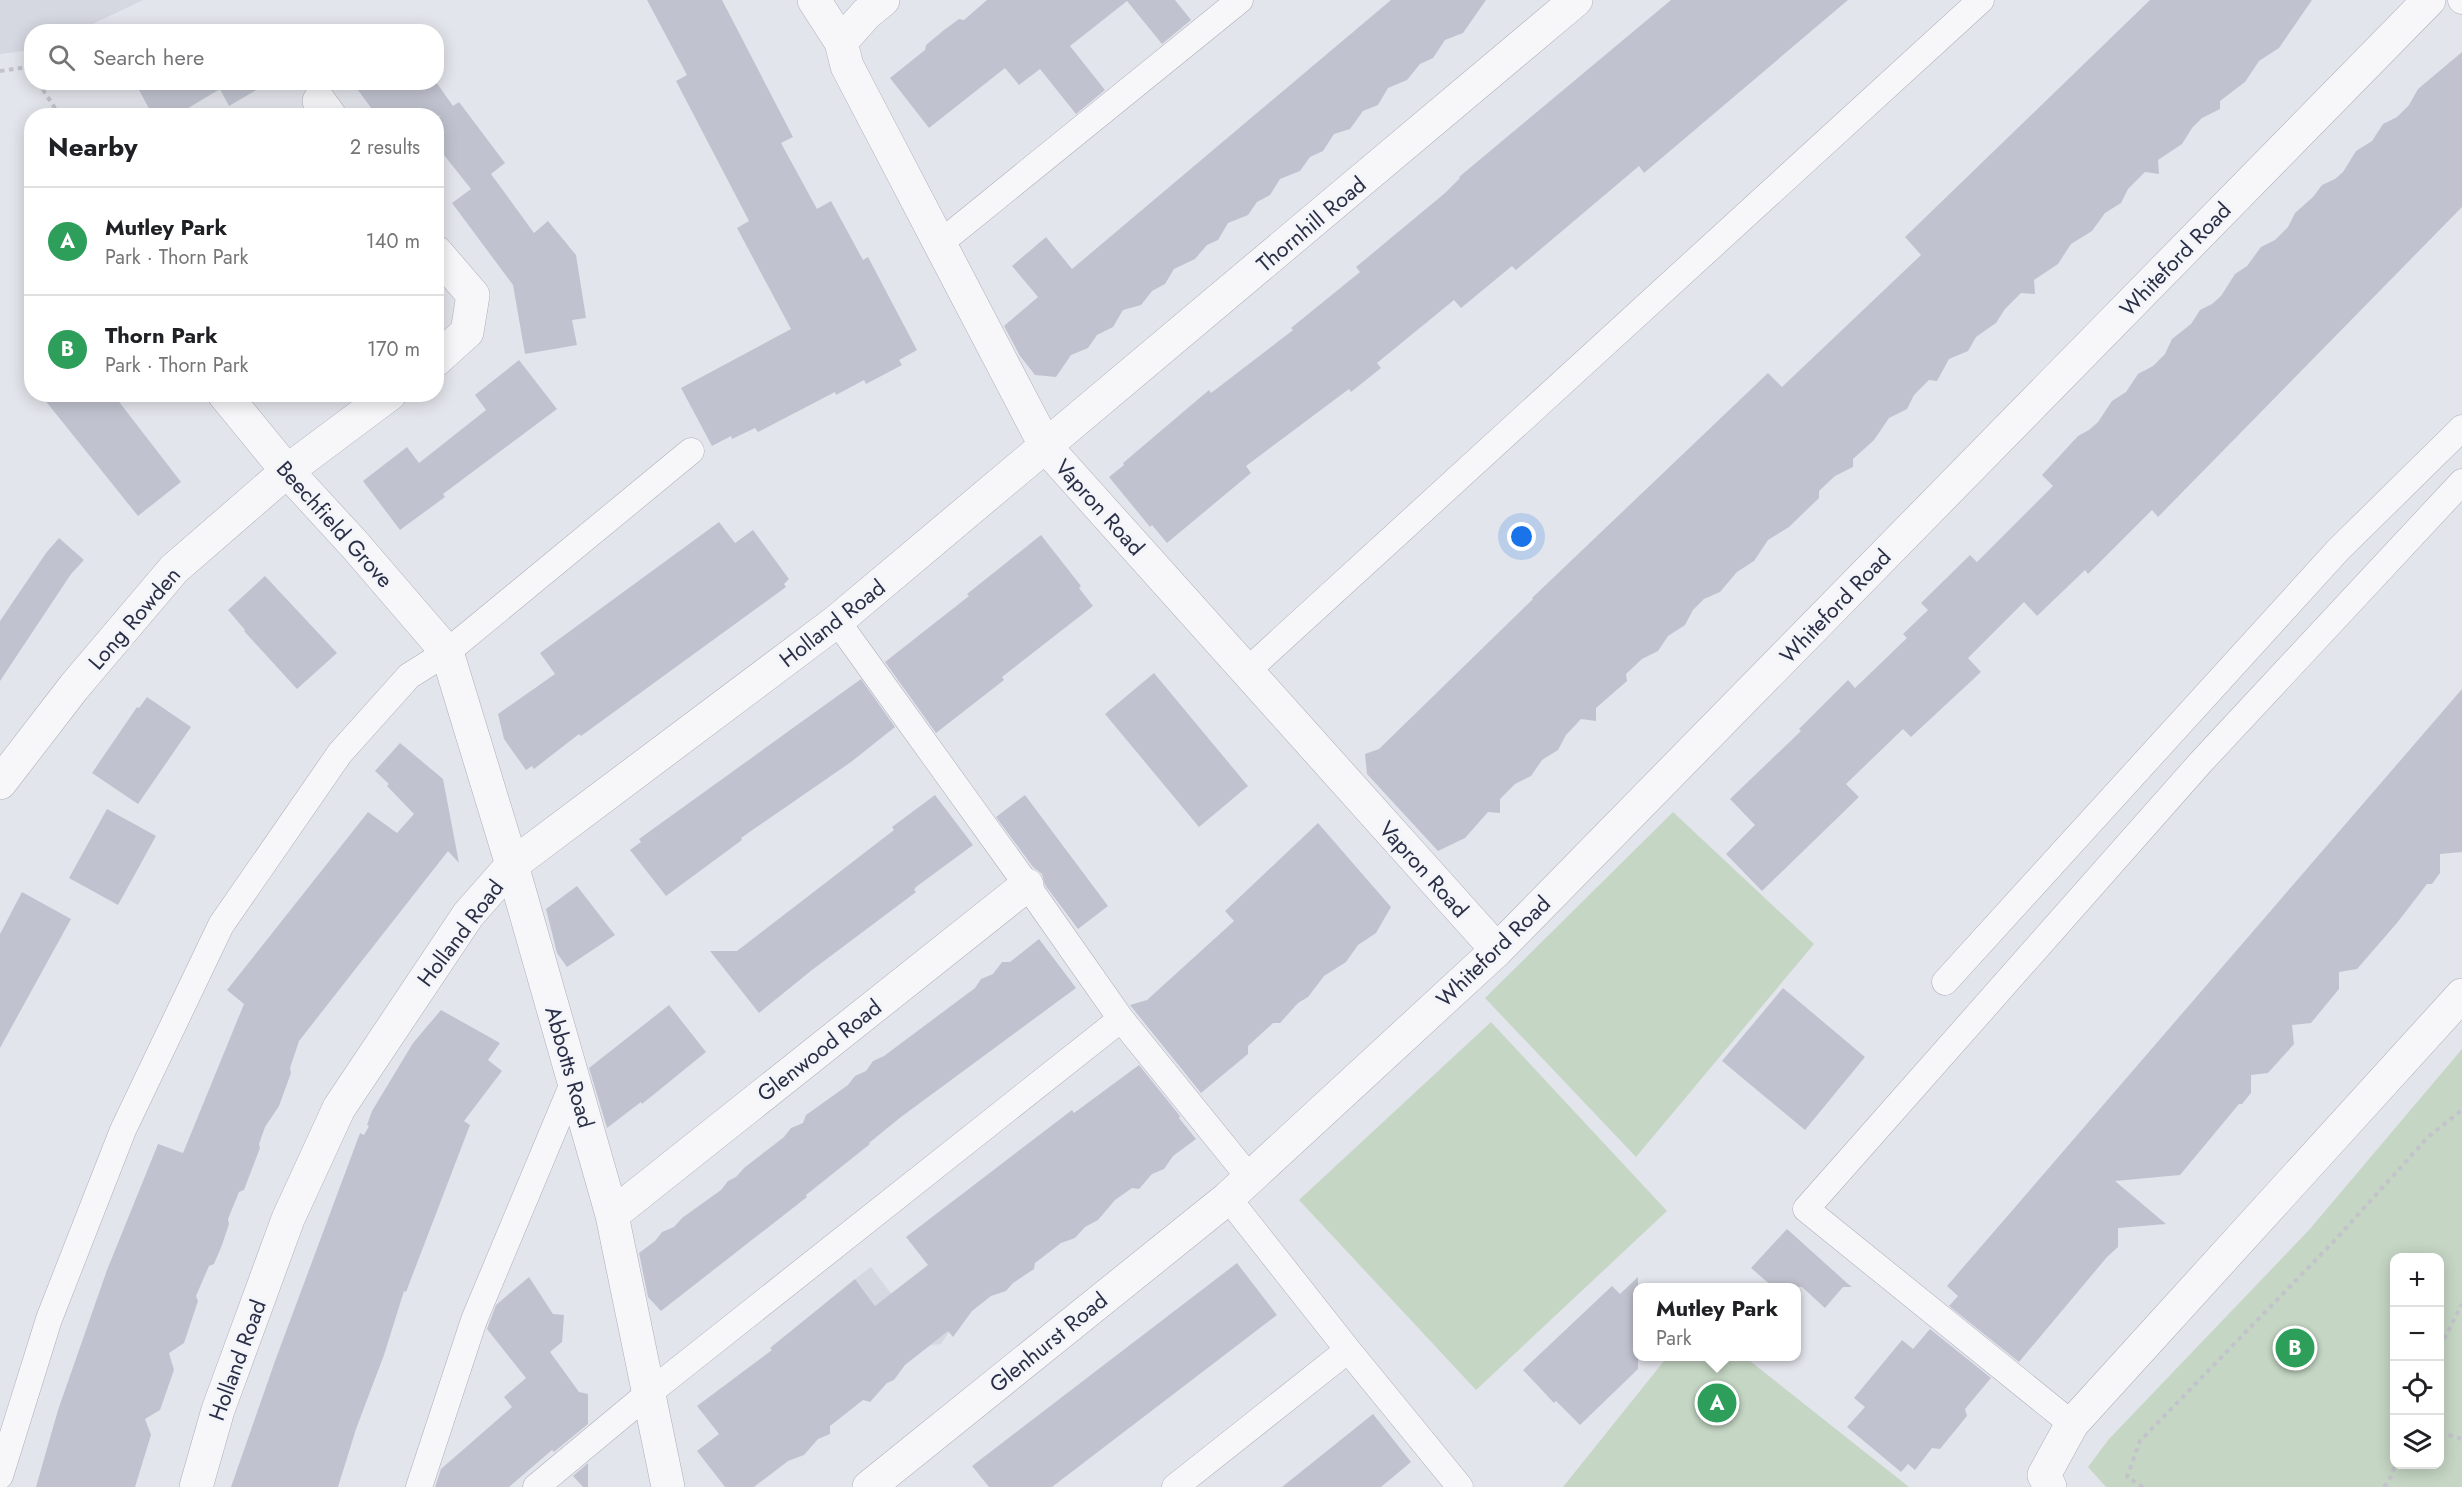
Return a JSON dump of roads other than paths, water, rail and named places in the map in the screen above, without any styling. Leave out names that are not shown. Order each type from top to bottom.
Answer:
[{"type":"street","name":"Vapron Road","points":[[813,0],[841,42],[847,66],[1046,447],[1497,950]]},
{"type":"street","points":[[841,42],[866,14],[883,0]]},
{"type":"street","name":"Thornhill Road","points":[[1046,447],[1576,0]]},
{"type":"street","name":"Whiteford Road","points":[[1238,1188],[1497,950],[2429,0]]},
{"type":"street","points":[[444,261],[473,295],[467,332],[444,353]]},
{"type":"street","name":"Beechfield Grove","points":[[231,402],[287,471],[354,544],[447,652]]},
{"type":"street","name":"Long Rowden","points":[[1,778],[174,569],[287,471],[379,402]]},
{"type":"street","name":"Holland Road","points":[[196,1487],[218,1410],[284,1230],[339,1108],[468,915],[512,864],[837,621],[1046,447]]},
{"type":"street","name":"Abbotts Road","points":[[447,652],[512,864],[612,1215],[668,1487]]},
{"type":"street","name":"Glenwood Road","points":[[612,1215],[1027,885]]},
{"type":"street","points":[[2050,1487],[2044,1475],[2072,1424],[2462,995]]},
{"type":"street","name":"Glenhurst Road","points":[[869,1487],[1238,1188]]},
{"type":"lane","points":[[939,244],[1240,0]]},
{"type":"lane","points":[[1247,671],[1981,0]]},
{"type":"lane","points":[[1945,982],[2338,550],[2462,428]]},
{"type":"lane","points":[[0,1476],[49,1319],[123,1130],[221,925],[340,753],[410,676],[447,652],[691,451]]},
{"type":"lane","points":[[2072,1424],[1806,1209],[2200,762],[2462,482]]},
{"type":"lane","points":[[837,621],[1121,1019],[1348,1350],[1460,1487]]},
{"type":"lane","points":[[536,1487],[649,1393],[1121,1019]]},
{"type":"lane","points":[[419,1487],[474,1320],[574,1081]]},
{"type":"lane","points":[[1175,1487],[1348,1350]]},
{"type":"place","name":"Thorn Park","points":[[2295,1348]]},
{"type":"place","name":"Mutley Park","points":[[1717,1403]]}]
